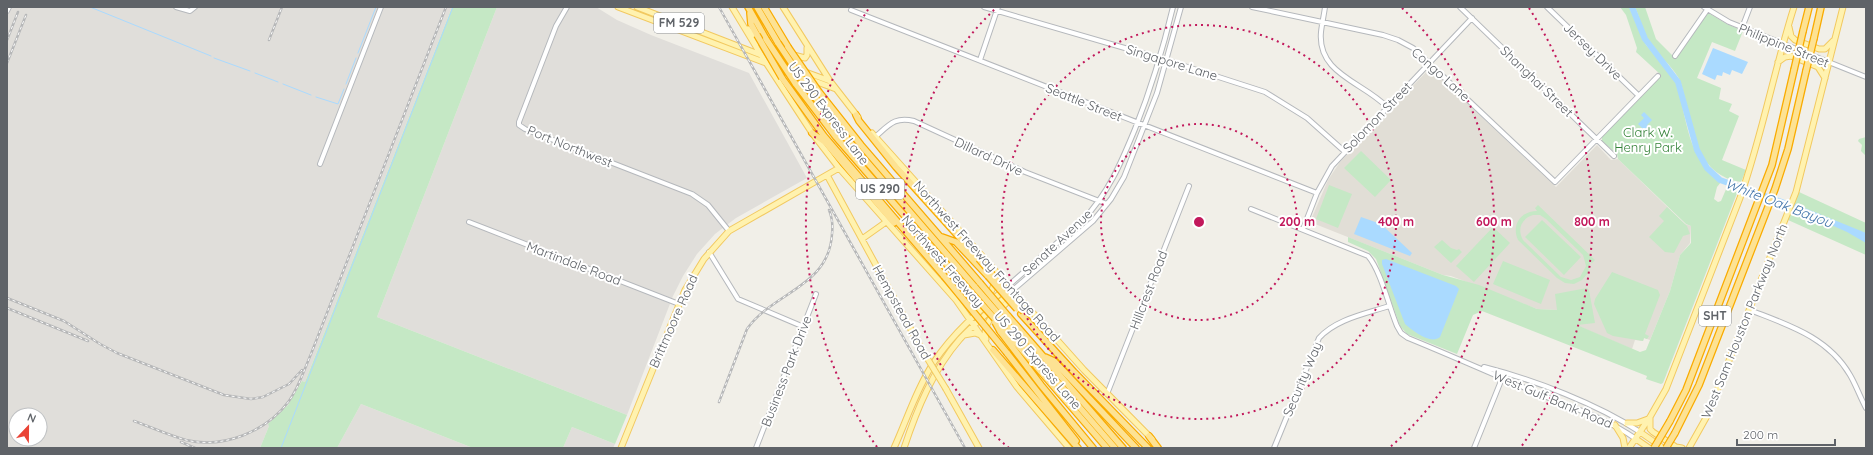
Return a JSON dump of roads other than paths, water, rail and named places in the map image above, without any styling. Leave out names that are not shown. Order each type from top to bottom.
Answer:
[{"type":"highway","name":"US 290 Express Lane","points":[[757,7],[778,43],[808,88],[847,139],[977,285],[1006,326],[1115,448]]},
{"type":"highway","name":"Northwest Freeway","points":[[764,7],[788,47],[819,92],[853,136],[940,236],[977,285]]},
{"type":"highway","name":"SHT","points":[[1654,448],[1686,390],[1768,177],[1787,108],[1794,70],[1809,7]]},
{"type":"highway","name":"SHT","points":[[1665,448],[1675,433],[1699,385],[1777,184],[1788,149],[1821,7]]},
{"type":"highway","name":"Northwest Freeway","points":[[748,8],[766,39],[795,83],[841,143],[992,317],[1006,326]]},
{"type":"highway","points":[[748,8],[751,24],[782,78],[824,136],[944,276],[1007,353],[1081,448]]},
{"type":"highway","points":[[856,115],[859,122],[896,167],[979,259],[1015,301],[1023,313]]},
{"type":"highway","points":[[812,133],[825,142],[873,199],[932,262]]},
{"type":"highway","points":[[940,236],[956,242],[1023,313],[1049,344],[1148,448]]},
{"type":"highway","points":[[1006,326],[1042,355],[1123,448]]},
{"type":"highway","points":[[1006,326],[1041,385],[1093,448]]},
{"type":"highway","points":[[1006,326],[1107,448]]},
{"type":"highway","points":[[993,350],[1078,448]]},
{"type":"highway","points":[[1042,355],[1054,361],[1136,448]]},
{"type":"highway","points":[[1149,436],[1159,448]]},
{"type":"main road","name":"FM 529","points":[[618,7],[836,90]]},
{"type":"main road","name":"FM 529","points":[[637,7],[830,81]]},
{"type":"main road","points":[[732,7],[751,40],[812,133],[838,168],[956,300],[975,324],[1018,387],[1068,448]]},
{"type":"main road","name":"Northwest Freeway Frontage Road","points":[[784,7],[804,43],[836,90],[856,115],[1107,394],[1149,436]]},
{"type":"main road","points":[[1629,448],[1650,417],[1672,374],[1740,198],[1782,44],[1794,7]]},
{"type":"main road","name":"West Sam Houston Parkway North","points":[[1690,446],[1707,416],[1796,192],[1843,7]]},
{"type":"main road","points":[[738,18],[763,46],[804,58],[808,52],[804,43]]},
{"type":"main road","points":[[1788,26],[1794,40],[1819,49],[1825,49],[1834,41]]},
{"type":"main road","points":[[745,49],[749,47],[751,40]]},
{"type":"main road","points":[[1778,62],[1785,57],[1791,56],[1818,67],[1825,78]]},
{"type":"main road","name":"Brittmoore Road","points":[[621,448],[679,304],[690,280],[709,252],[729,231],[838,168]]},
{"type":"main road","name":"Hempstead Road","points":[[827,175],[921,348],[979,448]]},
{"type":"main road","points":[[862,239],[886,222]]},
{"type":"main road","points":[[956,300],[975,304],[992,290],[995,282],[992,266]]},
{"type":"main road","name":"Senate Avenue","points":[[894,448],[929,370],[949,342],[970,318],[1009,285]]},
{"type":"main road","name":"Senate Avenue","points":[[904,448],[928,389],[944,361],[975,324],[1013,290]]},
{"type":"main road","points":[[988,343],[984,332],[989,321],[1009,301],[1015,301],[1026,305]]},
{"type":"main road","points":[[964,336],[975,333],[982,336]]},
{"type":"main road","points":[[1627,423],[1643,422],[1650,417]]},
{"type":"main road","points":[[1650,417],[1650,429],[1653,432],[1676,447],[1682,448],[1690,446]]},
{"type":"main road","points":[[1615,426],[1623,438],[1625,448]]},
{"type":"main road","name":"West Gulf Bank Road","points":[[1640,432],[1665,448]]},
{"type":"main road","name":"West Gulf Bank Road","points":[[1636,439],[1649,448]]},
{"type":"street","points":[[7,11],[9,7]]},
{"type":"street","points":[[176,7],[190,11],[195,7]]},
{"type":"street","points":[[320,164],[381,7]]},
{"type":"street","name":"Port Northwest","points":[[567,7],[556,26],[519,125],[525,129],[692,194],[708,205],[729,231]]},
{"type":"street","name":"Singapore Lane","points":[[984,7],[997,9],[1252,87],[1279,99],[1307,118],[1344,151]]},
{"type":"street","name":"Senate Avenue","points":[[1009,285],[1082,221],[1099,201],[1116,174],[1137,123],[1160,58],[1173,7]]},
{"type":"street","name":"Senate Avenue","points":[[1013,290],[1083,231],[1107,204],[1124,177],[1145,126],[1166,60],[1180,7]]},
{"type":"street","name":"Congo Lane","points":[[1252,7],[1398,40],[1414,48],[1555,182],[1597,139]]},
{"type":"street","points":[[1325,7],[1321,31],[1322,48],[1330,64],[1341,75],[1374,94],[1387,107]]},
{"type":"street","name":"Shanghai Street","points":[[1460,7],[1614,156]]},
{"type":"street","name":"Jersey Drive","points":[[1546,7],[1638,96]]},
{"type":"street","points":[[1742,28],[1750,7]]},
{"type":"street","points":[[1675,56],[1706,8]]},
{"type":"street","name":"Philippine Street","points":[[1706,8],[1742,28],[1866,78]]},
{"type":"street","points":[[980,60],[997,9]]},
{"type":"street","name":"Seattle Street","points":[[851,10],[1317,193]]},
{"type":"street","name":"Solomon Street","points":[[1303,229],[1326,174],[1344,151],[1472,18]]},
{"type":"street","points":[[1597,139],[1658,76]]},
{"type":"street","name":"Dillard Drive","points":[[875,137],[895,121],[903,118],[914,120],[1025,172],[1107,204]]},
{"type":"street","name":"Hillcrest Road","points":[[1107,394],[1189,186]]},
{"type":"street","name":"West Gulf Bank Road","points":[[1251,208],[1368,256],[1373,262],[1379,275],[1397,326],[1401,333],[1408,338],[1590,413],[1636,439]]},
{"type":"street","name":"Martindale Road","points":[[469,222],[679,304]]},
{"type":"street","points":[[709,252],[738,299],[804,327]]},
{"type":"street","name":"Business Park Drive","points":[[756,448],[816,294]]},
{"type":"street","name":"Security Way","points":[[1274,448],[1319,338],[1327,329],[1340,322],[1389,306]]},
{"type":"street","points":[[1750,310],[1801,330],[1824,345],[1838,359],[1850,375],[1866,408]]},
{"type":"street","name":"West Gulf Bank Road","points":[[1476,365],[1504,372],[1591,405],[1627,423],[1640,432]]},
{"type":"street","points":[[1474,448],[1504,372]]},
{"type":"water","points":[[1713,48],[1748,62],[1742,74],[1732,70],[1730,75],[1723,72],[1722,76],[1717,75],[1715,80],[1702,74]]},
{"type":"water","points":[[1644,112],[1652,120],[1647,125],[1650,128],[1646,132],[1638,124],[1644,118],[1641,115]]},
{"type":"water","points":[[1795,204],[1866,233],[1866,243],[1847,232],[1793,208]]},
{"type":"water","points":[[1361,217],[1381,224],[1412,253],[1410,256],[1354,234]]},
{"type":"water","points":[[1386,259],[1456,286],[1459,289],[1440,337],[1436,339],[1427,338],[1405,324],[1382,264],[1382,260]]},
{"type":"waterway","points":[[90,7],[211,56]]},
{"type":"waterway","points":[[358,53],[376,7]]},
{"type":"waterway","points":[[281,448],[453,7]]},
{"type":"waterway","name":"White Oak Bayou","points":[[1632,7],[1645,39],[1678,82],[1697,150],[1707,168],[1720,180],[1801,209]]},
{"type":"waterway","points":[[214,58],[250,71]]},
{"type":"waterway","points":[[346,84],[356,58]]},
{"type":"waterway","points":[[255,73],[278,82]]},
{"type":"waterway","points":[[283,84],[311,95]]},
{"type":"waterway","points":[[316,97],[338,104],[344,89]]},
{"type":"railway","points":[[269,40],[282,7]]},
{"type":"railway","points":[[134,421],[186,440],[200,442],[229,440],[243,436],[268,421],[279,412],[293,396],[311,354],[446,7]]},
{"type":"railway","points":[[719,7],[965,448]]},
{"type":"railway","points":[[7,40],[18,12]]},
{"type":"railway","points":[[7,63],[26,15]]},
{"type":"railway","points":[[719,402],[747,329],[758,316],[811,278],[821,266],[829,252],[832,234],[832,221],[829,210]]},
{"type":"railway","points":[[7,298],[64,321],[117,353],[224,395],[251,399],[263,397],[289,384],[302,370]]},
{"type":"railway","points":[[7,308],[88,341]]},
{"type":"railway","points":[[181,442],[195,448]]},
{"type":"park label","name":"Clark W. Henry Park","points":[[1648,140]]}]
